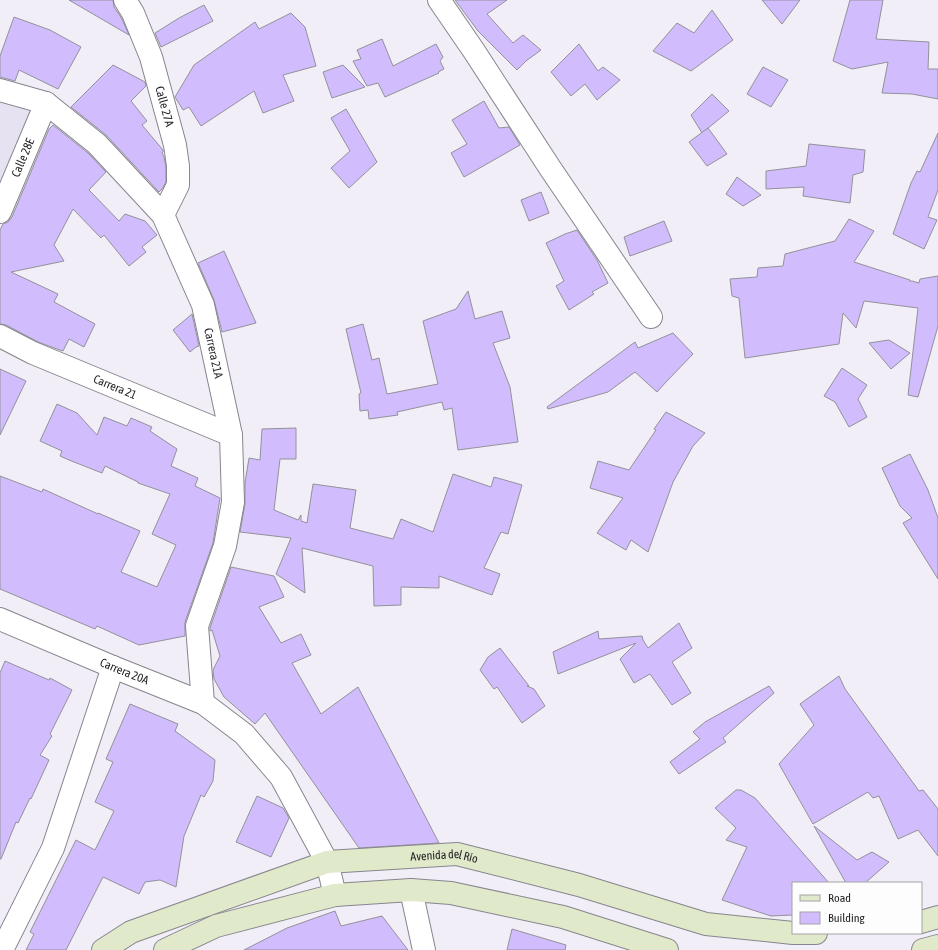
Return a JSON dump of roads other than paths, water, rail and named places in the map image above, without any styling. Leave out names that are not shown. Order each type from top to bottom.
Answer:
[{"type":"main road","name":"Avenida del Río","points":[[104,950],[131,932],[328,862],[457,854],[579,885],[706,924],[792,933]]},
{"type":"main road","points":[[165,950],[216,926],[335,895],[411,890],[451,893],[563,917],[667,950]]},
{"type":"main road","points":[[922,922],[938,917]]},
{"type":"main road","points":[[923,950],[938,946]]},
{"type":"street","name":"Calle 27A","points":[[125,0],[133,13],[151,57],[175,145],[178,166],[178,184],[163,215]]},
{"type":"street","points":[[439,0],[651,317]]},
{"type":"street","name":"Carrera 21A","points":[[0,90],[46,103],[98,144],[163,215],[203,305],[230,436],[233,502],[225,546],[197,626],[203,703]]},
{"type":"street","name":"Calle 28E","points":[[0,212],[46,103]]},
{"type":"street","name":"Carrera 21","points":[[0,336],[33,353],[230,436]]},
{"type":"street","name":"Carrera 20A","points":[[0,619],[203,703],[244,734],[281,777],[328,862],[335,895]]},
{"type":"street","points":[[2,950],[53,848],[113,667]]},
{"type":"street","points":[[411,890],[424,950]]}]
